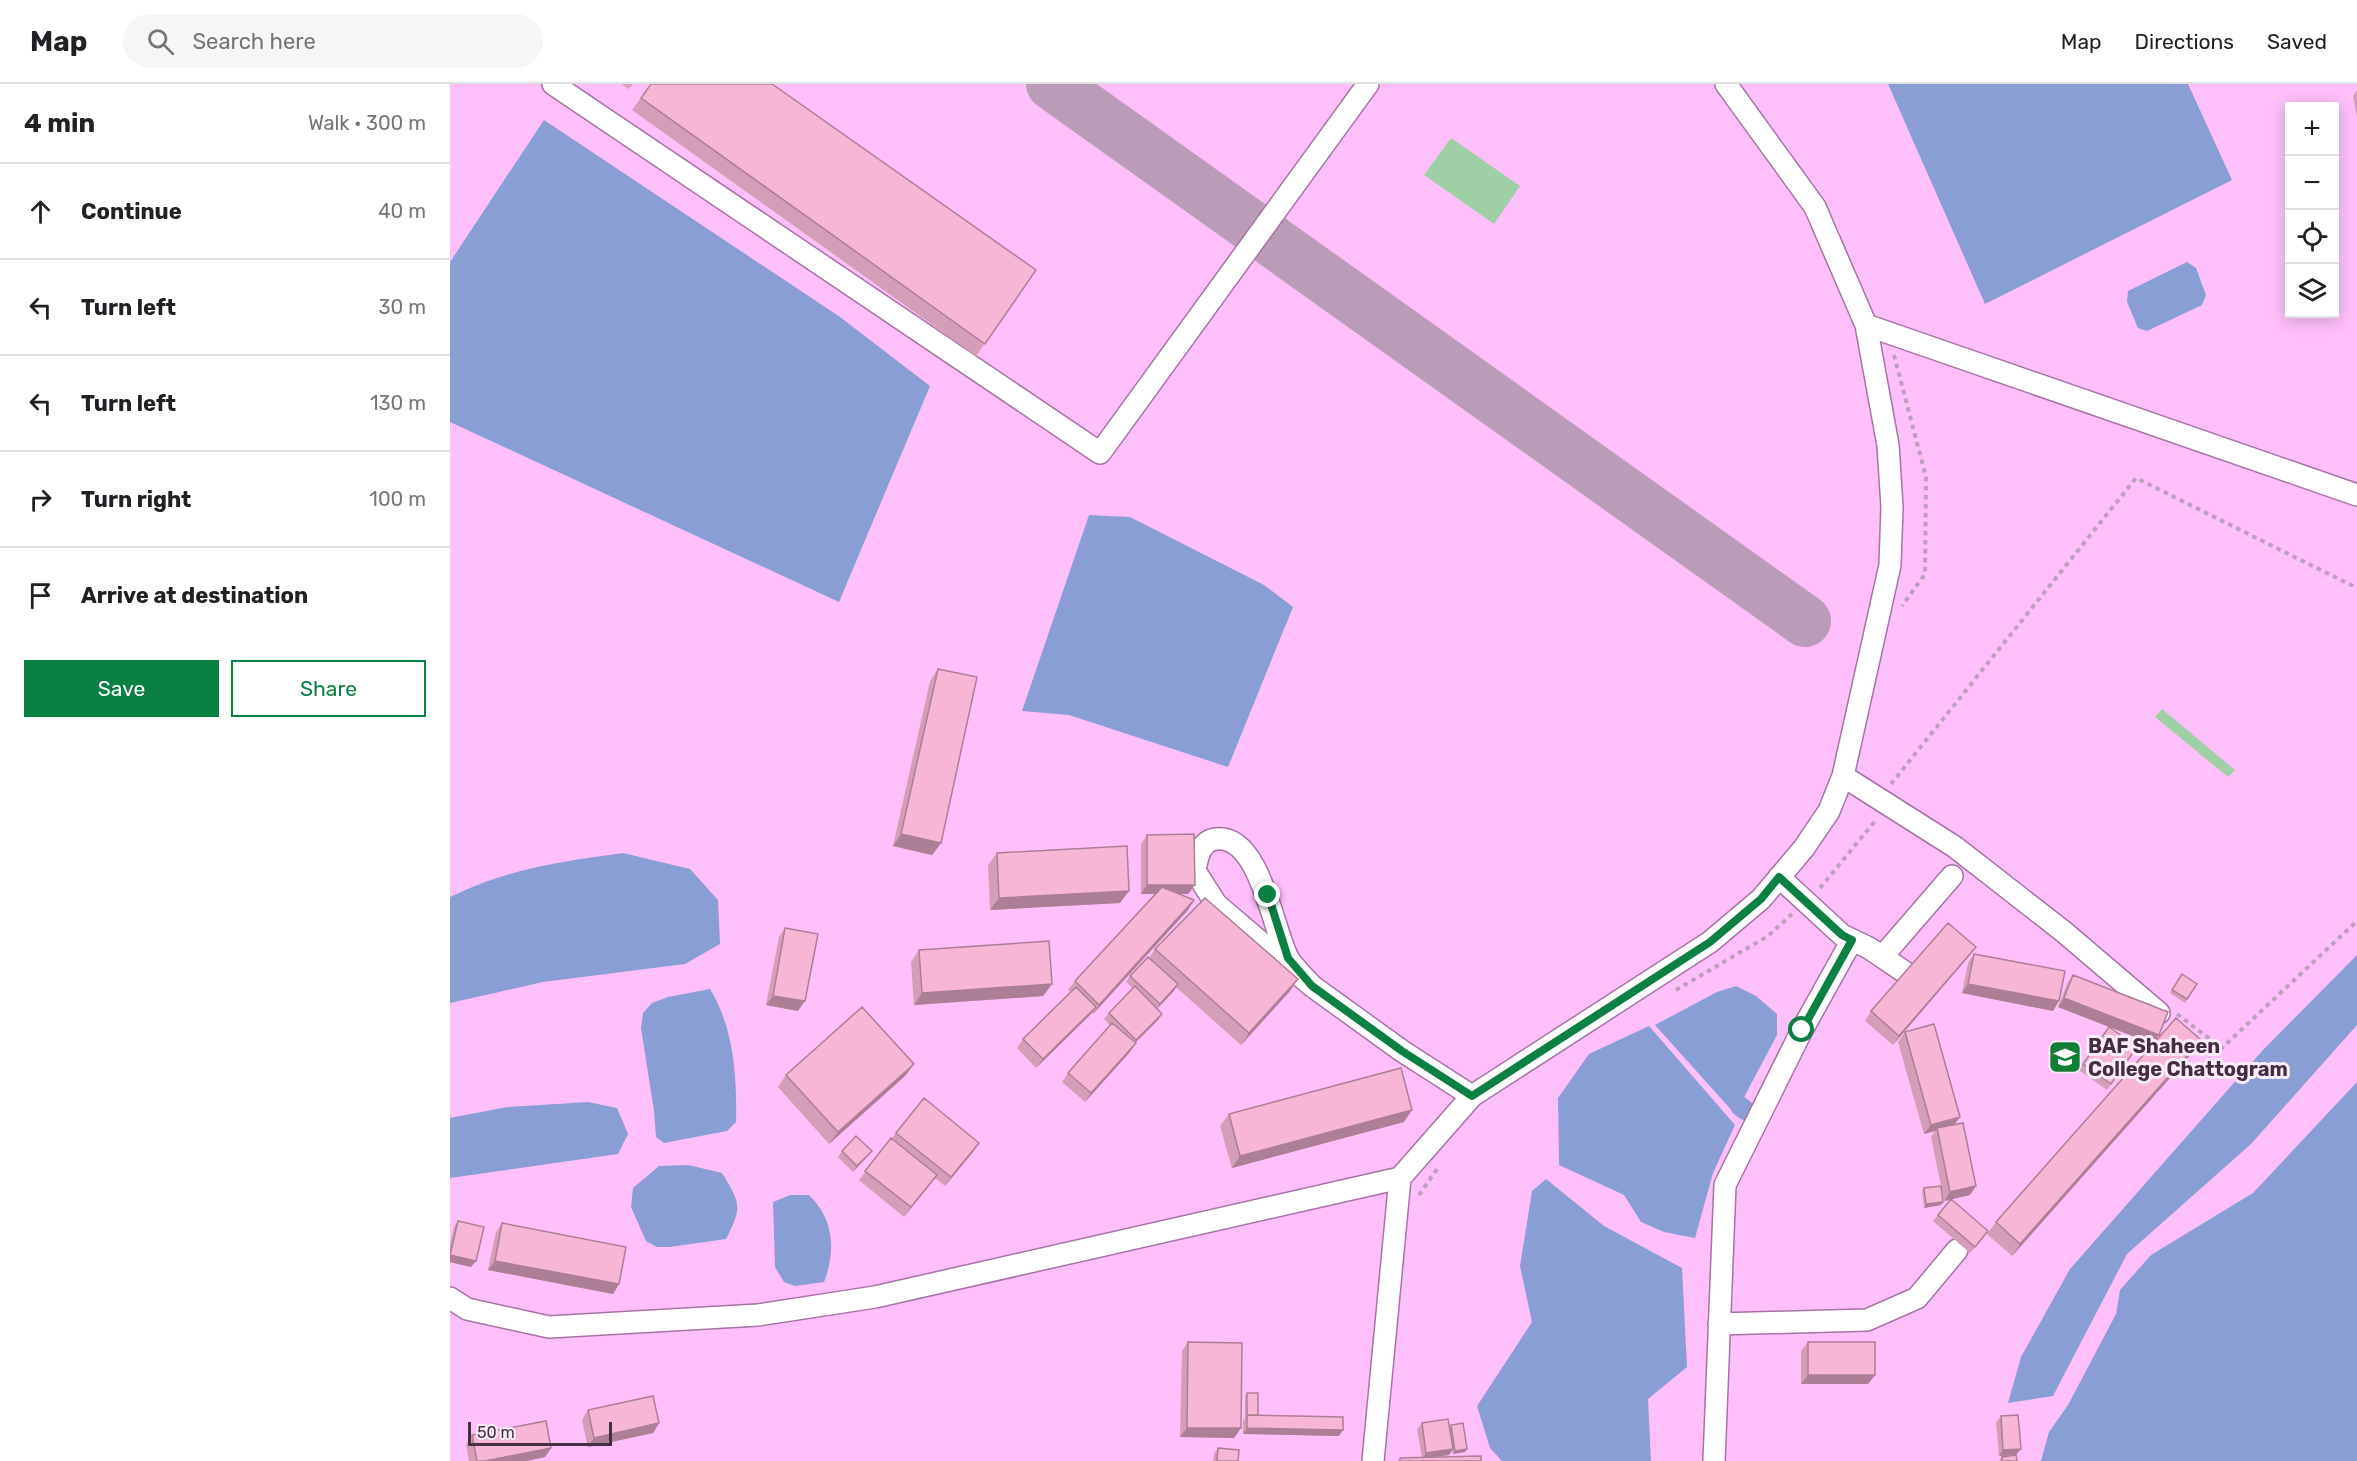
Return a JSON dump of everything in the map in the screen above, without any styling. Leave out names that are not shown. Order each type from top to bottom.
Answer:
[{"type":"street","points":[[553,84],[1100,453],[1368,84]]},
{"type":"street","points":[[1373,1461],[1400,1178],[1472,1096],[1710,942],[1761,899],[1804,848],[1829,811],[1843,776],[1890,565],[1892,507],[1888,445],[1866,325],[1837,254],[1815,207],[1726,84]]},
{"type":"street","points":[[1866,325],[2357,495]]},
{"type":"street","points":[[1843,776],[1955,847],[2167,1013]]},
{"type":"street","points":[[1312,986],[1288,958],[1268,895],[1249,862],[1235,843],[1224,838],[1211,840],[1199,850],[1195,871],[1215,904],[1312,986],[1402,1051],[1472,1096]]},
{"type":"street","points":[[1882,957],[1952,876]]},
{"type":"street","points":[[1779,877],[1842,935],[1906,973]]},
{"type":"street","points":[[1714,1461],[1725,1185],[1802,1030],[1852,940]]},
{"type":"street","points":[[450,1298],[467,1309],[549,1327],[758,1315],[875,1297],[1400,1178]]},
{"type":"street","points":[[1719,1324],[1867,1320],[1917,1298],[1957,1250]]},
{"type":"path","points":[[1892,349],[1926,477],[1925,574],[1900,610]]},
{"type":"path","points":[[1885,791],[2136,478],[2357,588]]},
{"type":"path","points":[[1818,890],[1876,820],[1874,809]]},
{"type":"path","points":[[1666,996],[1768,936],[1793,913]]},
{"type":"path","points":[[2167,1013],[2222,1048],[2357,921]]},
{"type":"path","points":[[1418,1205],[1419,1194],[1438,1167]]},
{"type":"shaded area","points":[[450,84],[2357,84],[2357,1461],[450,1461]]},
{"type":"green space","points":[[1451,138],[1520,186],[1494,224],[1424,175]]},
{"type":"green space","points":[[2162,709],[2235,770],[2228,777],[2155,717]]},
{"type":"water","points":[[1888,84],[2188,84],[2232,180],[1985,304]]},
{"type":"water","points":[[544,120],[840,317],[930,386],[839,602],[450,422],[450,262]]},
{"type":"water","points":[[2187,262],[2196,268],[2206,295],[2202,305],[2147,331],[2138,328],[2127,302],[2128,291]]},
{"type":"water","points":[[1089,515],[1130,517],[1264,585],[1293,607],[1228,767],[1069,715],[1022,711]]},
{"type":"water","points":[[623,853],[690,869],[718,900],[720,944],[685,964],[543,982],[450,1003],[450,897],[514,873],[556,863]]},
{"type":"water","points":[[2357,955],[2357,1025],[2251,1144],[2127,1254],[2053,1396],[2008,1403],[2021,1357],[2070,1269],[2262,1051]]},
{"type":"water","points":[[1736,986],[1756,996],[1777,1014],[1777,1035],[1735,1114],[1655,1025],[1717,992]]},
{"type":"water","points":[[710,989],[729,1036],[735,1070],[736,1122],[727,1131],[664,1143],[656,1137],[641,1028],[643,1013],[652,1003],[668,997]]},
{"type":"water","points":[[1649,1026],[1735,1125],[1713,1173],[1695,1238],[1664,1232],[1641,1222],[1624,1195],[1559,1165],[1558,1098],[1589,1054]]},
{"type":"water","points":[[2357,1082],[2357,1461],[2041,1461],[2049,1432],[2068,1405],[2116,1314],[2120,1290],[2151,1255],[2253,1193]]},
{"type":"water","points":[[588,1102],[617,1108],[628,1134],[618,1154],[450,1178],[450,1118],[507,1107]]},
{"type":"water","points":[[688,1165],[722,1173],[736,1198],[735,1219],[726,1239],[657,1247],[646,1241],[631,1207],[633,1188],[659,1166]]},
{"type":"water","points":[[1546,1179],[1604,1226],[1682,1268],[1687,1367],[1648,1399],[1651,1461],[1502,1461],[1490,1448],[1477,1406],[1532,1322],[1520,1266],[1532,1191]]},
{"type":"water","points":[[790,1195],[809,1195],[824,1214],[831,1247],[824,1282],[795,1286],[784,1282],[775,1267],[773,1202]]},
{"type":"building","points":[[651,84],[772,84],[1036,270],[985,344],[641,98]]},
{"type":"building","points":[[938,669],[977,677],[941,843],[901,834]]},
{"type":"building","points":[[1194,834],[1195,885],[1147,885],[1147,835]]},
{"type":"building","points":[[1127,846],[1129,891],[999,898],[997,853]]},
{"type":"building","points":[[1162,887],[1194,900],[1099,1005],[1075,981]]},
{"type":"building","points":[[1205,898],[1298,979],[1249,1033],[1155,949]]},
{"type":"building","points":[[1948,923],[1976,947],[1899,1036],[1871,1011]]},
{"type":"building","points":[[785,928],[818,934],[805,1001],[773,996]]},
{"type":"building","points":[[1049,941],[1052,984],[922,993],[919,950]]},
{"type":"building","points":[[1974,954],[2065,971],[2059,1001],[1968,984]]},
{"type":"building","points":[[1148,957],[1178,984],[1160,1004],[1130,976]]},
{"type":"building","points":[[2182,974],[2197,984],[2187,999],[2172,990]]},
{"type":"building","points":[[2073,975],[2168,1012],[2159,1035],[2064,998]]},
{"type":"building","points":[[1135,986],[1162,1014],[1136,1040],[1109,1013]]},
{"type":"building","points":[[1076,987],[1096,1007],[1043,1059],[1023,1039]]},
{"type":"building","points":[[862,1007],[914,1064],[838,1132],[786,1075]]},
{"type":"building","points":[[2176,1018],[2201,1040],[2020,1244],[1996,1222]]},
{"type":"building","points":[[1112,1023],[1136,1043],[1091,1093],[1068,1073]]},
{"type":"building","points":[[1934,1024],[1960,1117],[1931,1125],[1905,1032]]},
{"type":"building","points":[[2109,1027],[2137,1047],[2111,1084],[2083,1064]]},
{"type":"building","points":[[1401,1068],[1412,1110],[1240,1156],[1229,1114]]},
{"type":"building","points":[[924,1098],[979,1143],[951,1177],[896,1133]]},
{"type":"building","points":[[1963,1123],[1976,1186],[1950,1192],[1937,1128]]},
{"type":"building","points":[[856,1136],[872,1151],[857,1166],[842,1151]]},
{"type":"building","points":[[891,1138],[937,1175],[911,1207],[865,1171]]},
{"type":"building","points":[[1941,1186],[1943,1202],[1926,1204],[1924,1188]]},
{"type":"building","points":[[1951,1199],[1988,1231],[1975,1247],[1938,1215]]},
{"type":"building","points":[[458,1221],[484,1227],[476,1261],[450,1255]]},
{"type":"building","points":[[502,1223],[626,1247],[619,1284],[495,1261]]},
{"type":"building","points":[[1188,1342],[1242,1343],[1241,1428],[1187,1428]]},
{"type":"building","points":[[1808,1342],[1875,1342],[1875,1375],[1808,1375]]},
{"type":"building","points":[[1247,1393],[1258,1393],[1258,1415],[1247,1415]]},
{"type":"building","points":[[653,1396],[659,1423],[594,1438],[588,1410]]},
{"type":"building","points":[[1247,1415],[1343,1417],[1343,1430],[1247,1428]]},
{"type":"building","points":[[2018,1415],[2021,1449],[2003,1450],[2001,1416]]},
{"type":"building","points":[[1448,1419],[1453,1449],[1426,1453],[1422,1423]]},
{"type":"building","points":[[546,1421],[551,1448],[477,1461],[472,1435]]},
{"type":"building","points":[[1463,1423],[1467,1449],[1455,1451],[1451,1425]]},
{"type":"building","points":[[1218,1448],[1239,1450],[1238,1461],[1217,1461]]},
{"type":"building","points":[[2016,1455],[2017,1461],[2002,1461],[2002,1457]]},
{"type":"building","points":[[1481,1456],[1481,1461],[1400,1461],[1400,1458]]},
{"type":"waterway","points":[[1740,1106],[1745,1110]]},
{"type":"taxiway","points":[[1052,84],[1805,621]]},
{"type":"place","name":"BAF Shaheen College Chattogram","points":[[2065,1057]]},
{"type":"route","points":[[1268,895],[1288,958],[1312,986],[1402,1051],[1472,1096],[1710,942],[1761,899],[1779,877],[1842,935],[1852,940],[1802,1030]]}]
